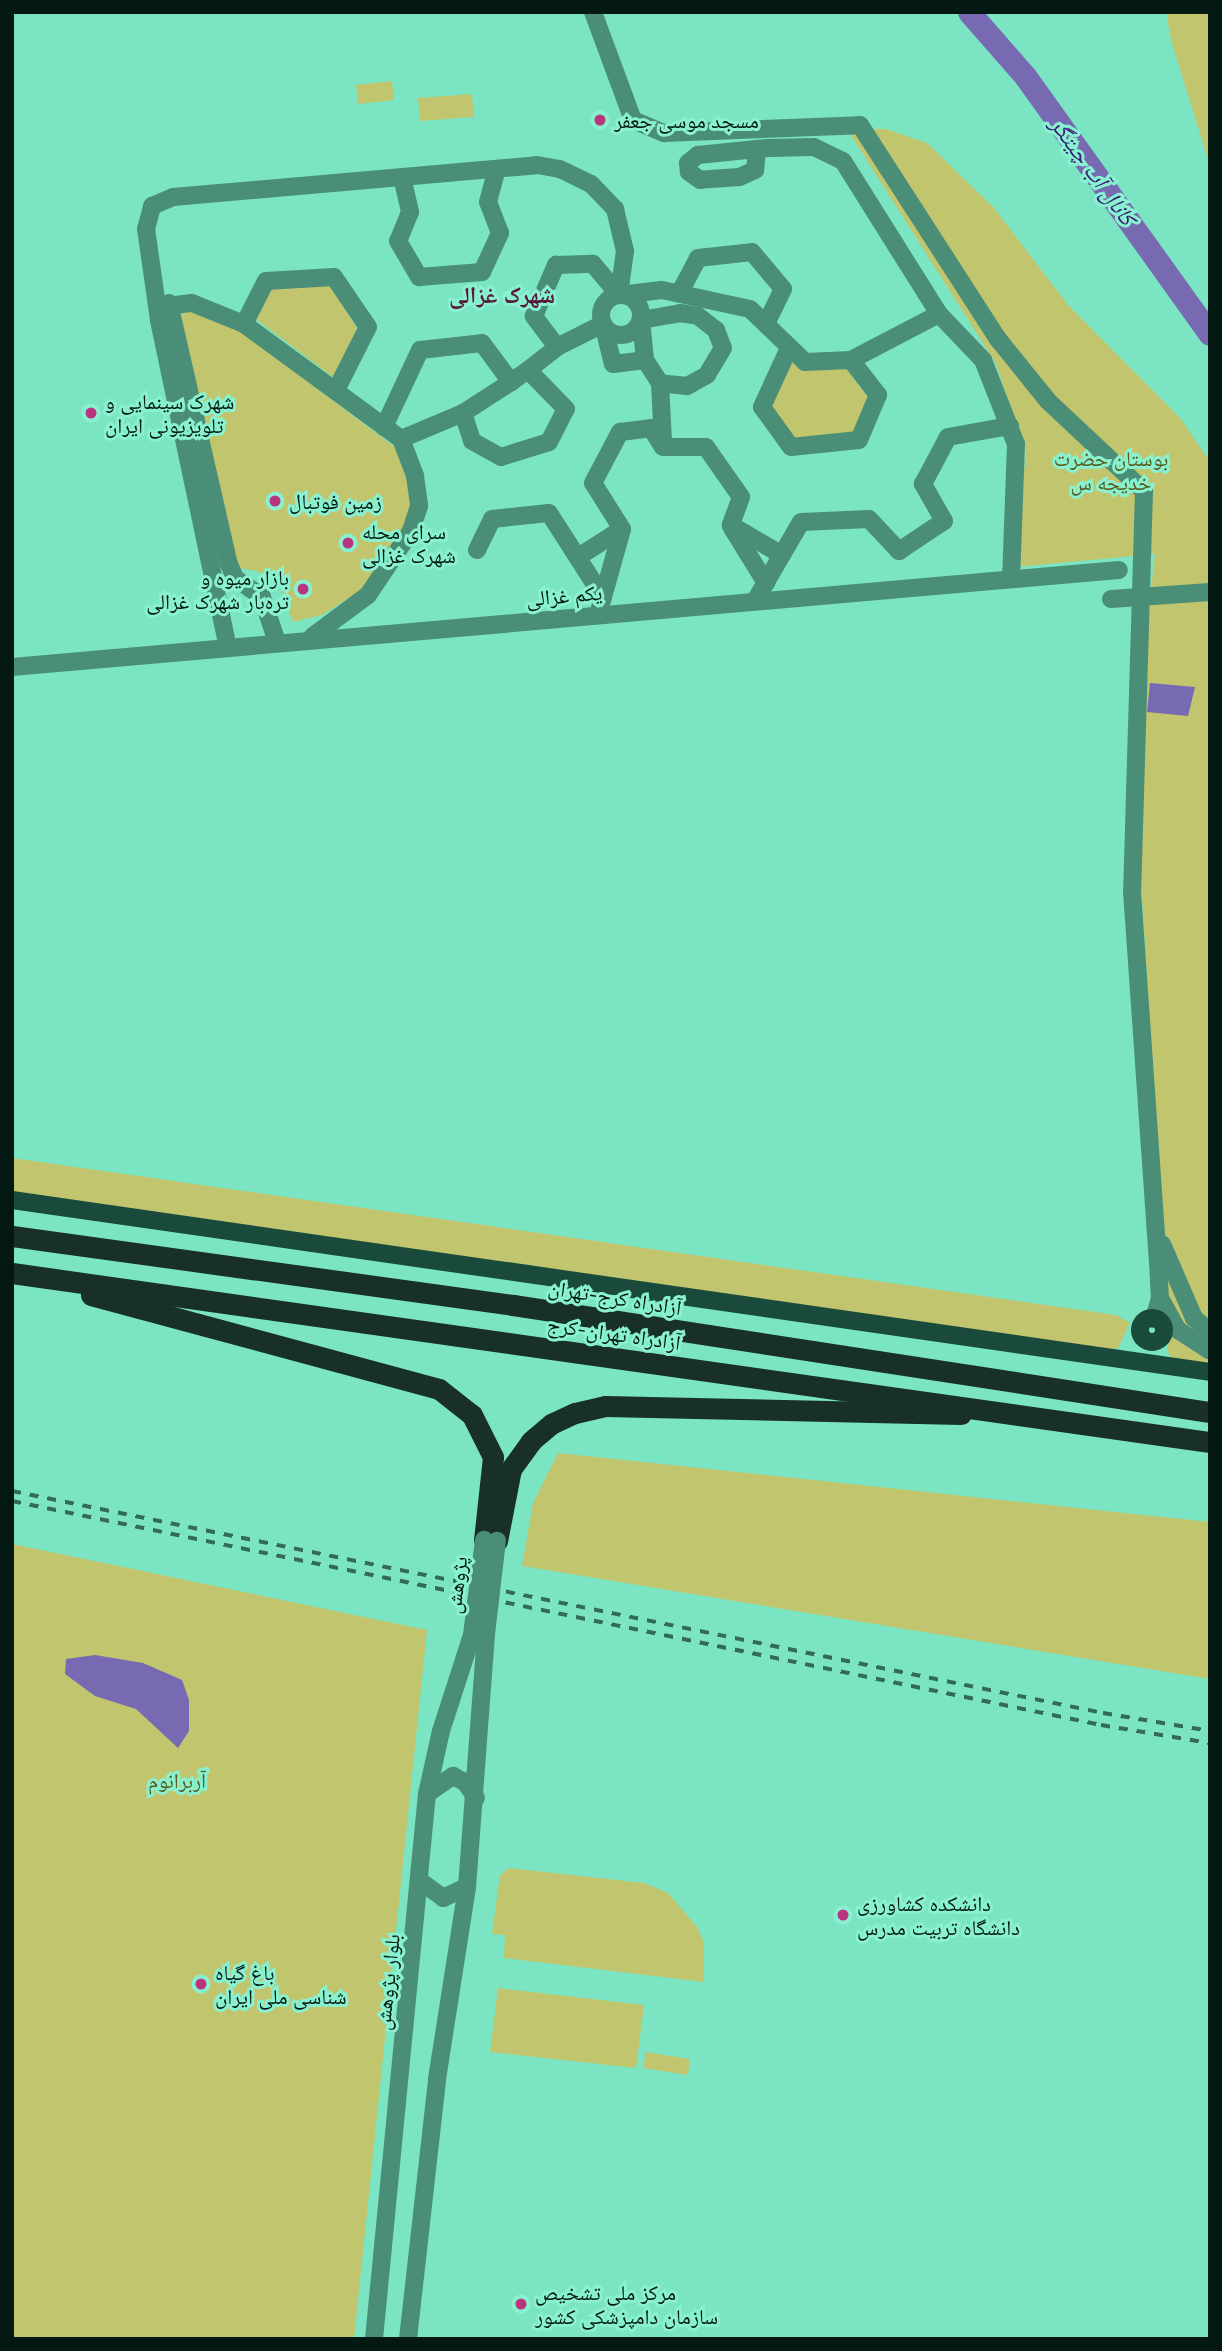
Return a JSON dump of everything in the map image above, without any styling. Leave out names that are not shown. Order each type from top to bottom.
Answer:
[{"type":"highway","name":"آزادراه کرج-تهران","points":[[12,1236],[513,1306],[1210,1412]]},
{"type":"highway","name":"آزادراه تهران-کرج","points":[[15,1274],[1210,1442]]},
{"type":"highway","points":[[15,1274],[439,1390],[472,1415],[494,1457],[491,1540]]},
{"type":"highway","points":[[491,1540],[512,1469],[531,1441],[551,1424],[575,1413],[605,1406],[937,1417],[994,1410]]},
{"type":"main road","points":[[12,1200],[1210,1372]]},
{"type":"main road","points":[[1154,1319],[1141,1325],[1168,1367]]},
{"type":"main road","points":[[1131,1361],[1150,1341]]},
{"type":"street","points":[[593,12],[633,120],[664,132],[860,125],[998,339],[1048,401],[1144,491],[1143,597],[1132,891],[1160,1298],[1154,1319]]},
{"type":"street","points":[[757,149],[814,147],[843,161],[939,314],[983,360],[1010,426],[1018,463],[1011,579]]},
{"type":"street","points":[[228,648],[210,517],[146,229],[152,206],[173,197],[537,165],[559,169],[580,177],[605,198],[623,228],[625,251],[620,295]]},
{"type":"street","points":[[402,177],[410,212],[398,240],[419,277],[482,272],[500,233],[488,202],[496,169]]},
{"type":"street","points":[[680,292],[698,258],[752,252],[783,289],[767,321]]},
{"type":"street","points":[[557,347],[534,316],[556,265],[593,264],[620,295],[637,302],[645,360],[660,383],[663,447]]},
{"type":"street","points":[[244,324],[266,281],[334,277],[368,327],[335,390]]},
{"type":"street","points":[[645,360],[613,364],[603,324],[604,305],[620,295],[662,290],[750,309],[767,321],[789,348],[805,362],[851,360],[939,314]]},
{"type":"street","points":[[603,324],[620,335],[633,331],[662,290]]},
{"type":"street","points":[[165,315],[192,303],[244,324],[401,439],[415,476],[419,506],[411,531],[368,595],[311,638]]},
{"type":"street","points":[[641,320],[680,313],[698,316],[716,330],[723,348],[707,375],[687,386],[660,383]]},
{"type":"street","points":[[401,439],[463,413],[557,347],[603,324]]},
{"type":"street","points":[[384,427],[420,350],[482,344],[510,382]]},
{"type":"street","points":[[789,348],[762,407],[791,447],[859,440],[878,395],[851,360]]},
{"type":"street","points":[[463,413],[472,441],[501,457],[549,442],[566,408],[527,370]]},
{"type":"street","points":[[755,601],[801,522],[869,519],[899,551],[944,521],[923,484],[948,437],[1010,426]]},
{"type":"street","points":[[598,615],[622,529],[593,483],[620,432],[651,428],[663,447]]},
{"type":"street","points":[[663,447],[706,447],[741,497],[731,526]]},
{"type":"street","points":[[477,550],[492,519],[549,513],[603,597]]},
{"type":"street","points":[[210,517],[235,578],[262,597],[277,642]]},
{"type":"street","points":[[731,526],[782,555]]},
{"type":"street","points":[[731,526],[766,583]]},
{"type":"street","points":[[578,557],[622,529]]},
{"type":"street","name":"یکم غزالی","points":[[12,667],[311,638],[1119,570]]},
{"type":"street","points":[[220,603],[225,594],[251,587]]},
{"type":"street","points":[[1111,599],[1210,592]]},
{"type":"street","points":[[1156,1228],[1194,1318],[1210,1332]]},
{"type":"street","points":[[1160,1298],[1178,1330],[1210,1351]]},
{"type":"street","name":"پژوهش","points":[[480,1635],[491,1540]]},
{"type":"street","points":[[408,2339],[437,2079],[467,1887],[475,1798],[480,1635]]},
{"type":"street","name":"بلوار پژوهش","points":[[374,2339],[427,1794],[441,1731],[480,1635]]},
{"type":"street","points":[[427,1794],[453,1776],[465,1782],[475,1798]]},
{"type":"street","points":[[420,1881],[443,1898],[467,1887]]},
{"type":"green space","points":[[1166,12],[1210,12],[1210,166],[1171,40]]},
{"type":"green space","points":[[392,81],[394,100],[358,104],[356,85]]},
{"type":"green space","points":[[472,94],[474,117],[420,121],[418,98]]},
{"type":"green space","name":"بوستان حضرت خدیجه س","points":[[847,129],[886,129],[927,143],[994,208],[1068,305],[1181,419],[1210,462],[1210,1347],[1190,1336],[1167,1301],[1141,880],[1148,617],[1155,554],[1016,567],[1026,450],[995,362]]},
{"type":"green space","points":[[329,284],[358,330],[333,377],[253,317],[271,286]]},
{"type":"green space","points":[[189,309],[226,320],[396,448],[411,492],[412,513],[366,587],[322,615],[293,622],[279,583],[257,571],[237,568],[178,317]]},
{"type":"green space","points":[[789,361],[804,369],[846,368],[869,399],[853,435],[793,439],[769,404]]},
{"type":"green space","points":[[12,1158],[1116,1315],[1130,1323],[1118,1348],[1107,1351],[12,1191]]},
{"type":"green space","points":[[1169,1325],[1210,1356],[1210,1368],[1171,1358],[1167,1350]]},
{"type":"green space","points":[[558,1453],[1210,1522],[1210,1679],[522,1566],[533,1503]]},
{"type":"green space","name":"باغ گیاه‌ شناسی ملی ایران","points":[[12,1544],[427,1630],[354,2339],[12,2339]]},
{"type":"green space","points":[[509,1868],[644,1883],[668,1893],[697,1927],[704,1943],[704,1982],[504,1958],[505,1935],[492,1934],[500,1875]]},
{"type":"green space","points":[[498,1988],[644,2005],[636,2068],[490,2052]]},
{"type":"green space","points":[[646,2052],[690,2059],[688,2075],[643,2068]]},
{"type":"shaded area","points":[[1150,683],[1195,687],[1188,716],[1147,712]]},
{"type":"shaded area","points":[[95,1655],[143,1663],[182,1680],[189,1700],[189,1731],[178,1748],[136,1709],[95,1696],[65,1674],[66,1659]]},
{"type":"waterway","name":"کانال آب چیتگر","points":[[969,12],[1025,76],[1210,334]]},
{"type":"railway","points":[[12,1491],[1103,1713],[1210,1731]]},
{"type":"railway","points":[[12,1501],[1101,1725],[1210,1743]]},
{"type":"place","name":"مسجد موسی جعفر","points":[[600,120]]},
{"type":"place","name":"شهرک سینمایی و تلویزیونی ایران","points":[[91,413]]},
{"type":"place","name":"زمین فوتبال","points":[[275,501]]},
{"type":"place","name":"سرای محله شهرک غزالی","points":[[348,543]]},
{"type":"place","name":"بازار میوه و تره‌بار شهرک غزالی","points":[[303,589]]},
{"type":"place","name":"دانشکده کشاورزی دانشگاه تربیت مدرس","points":[[843,1915]]},
{"type":"place","name":"باغ گیاه‌ شناسی ملی ایران","points":[[201,1984]]},
{"type":"place","name":"مرکز ملی تشخیص سازمان دامپزشکی کشور","points":[[521,2304]]},
{"type":"district","name":"شهرک غزالی","points":[[502,295]]},
{"type":"park label","name":"آربرانوم","points":[[177,1780]]}]
